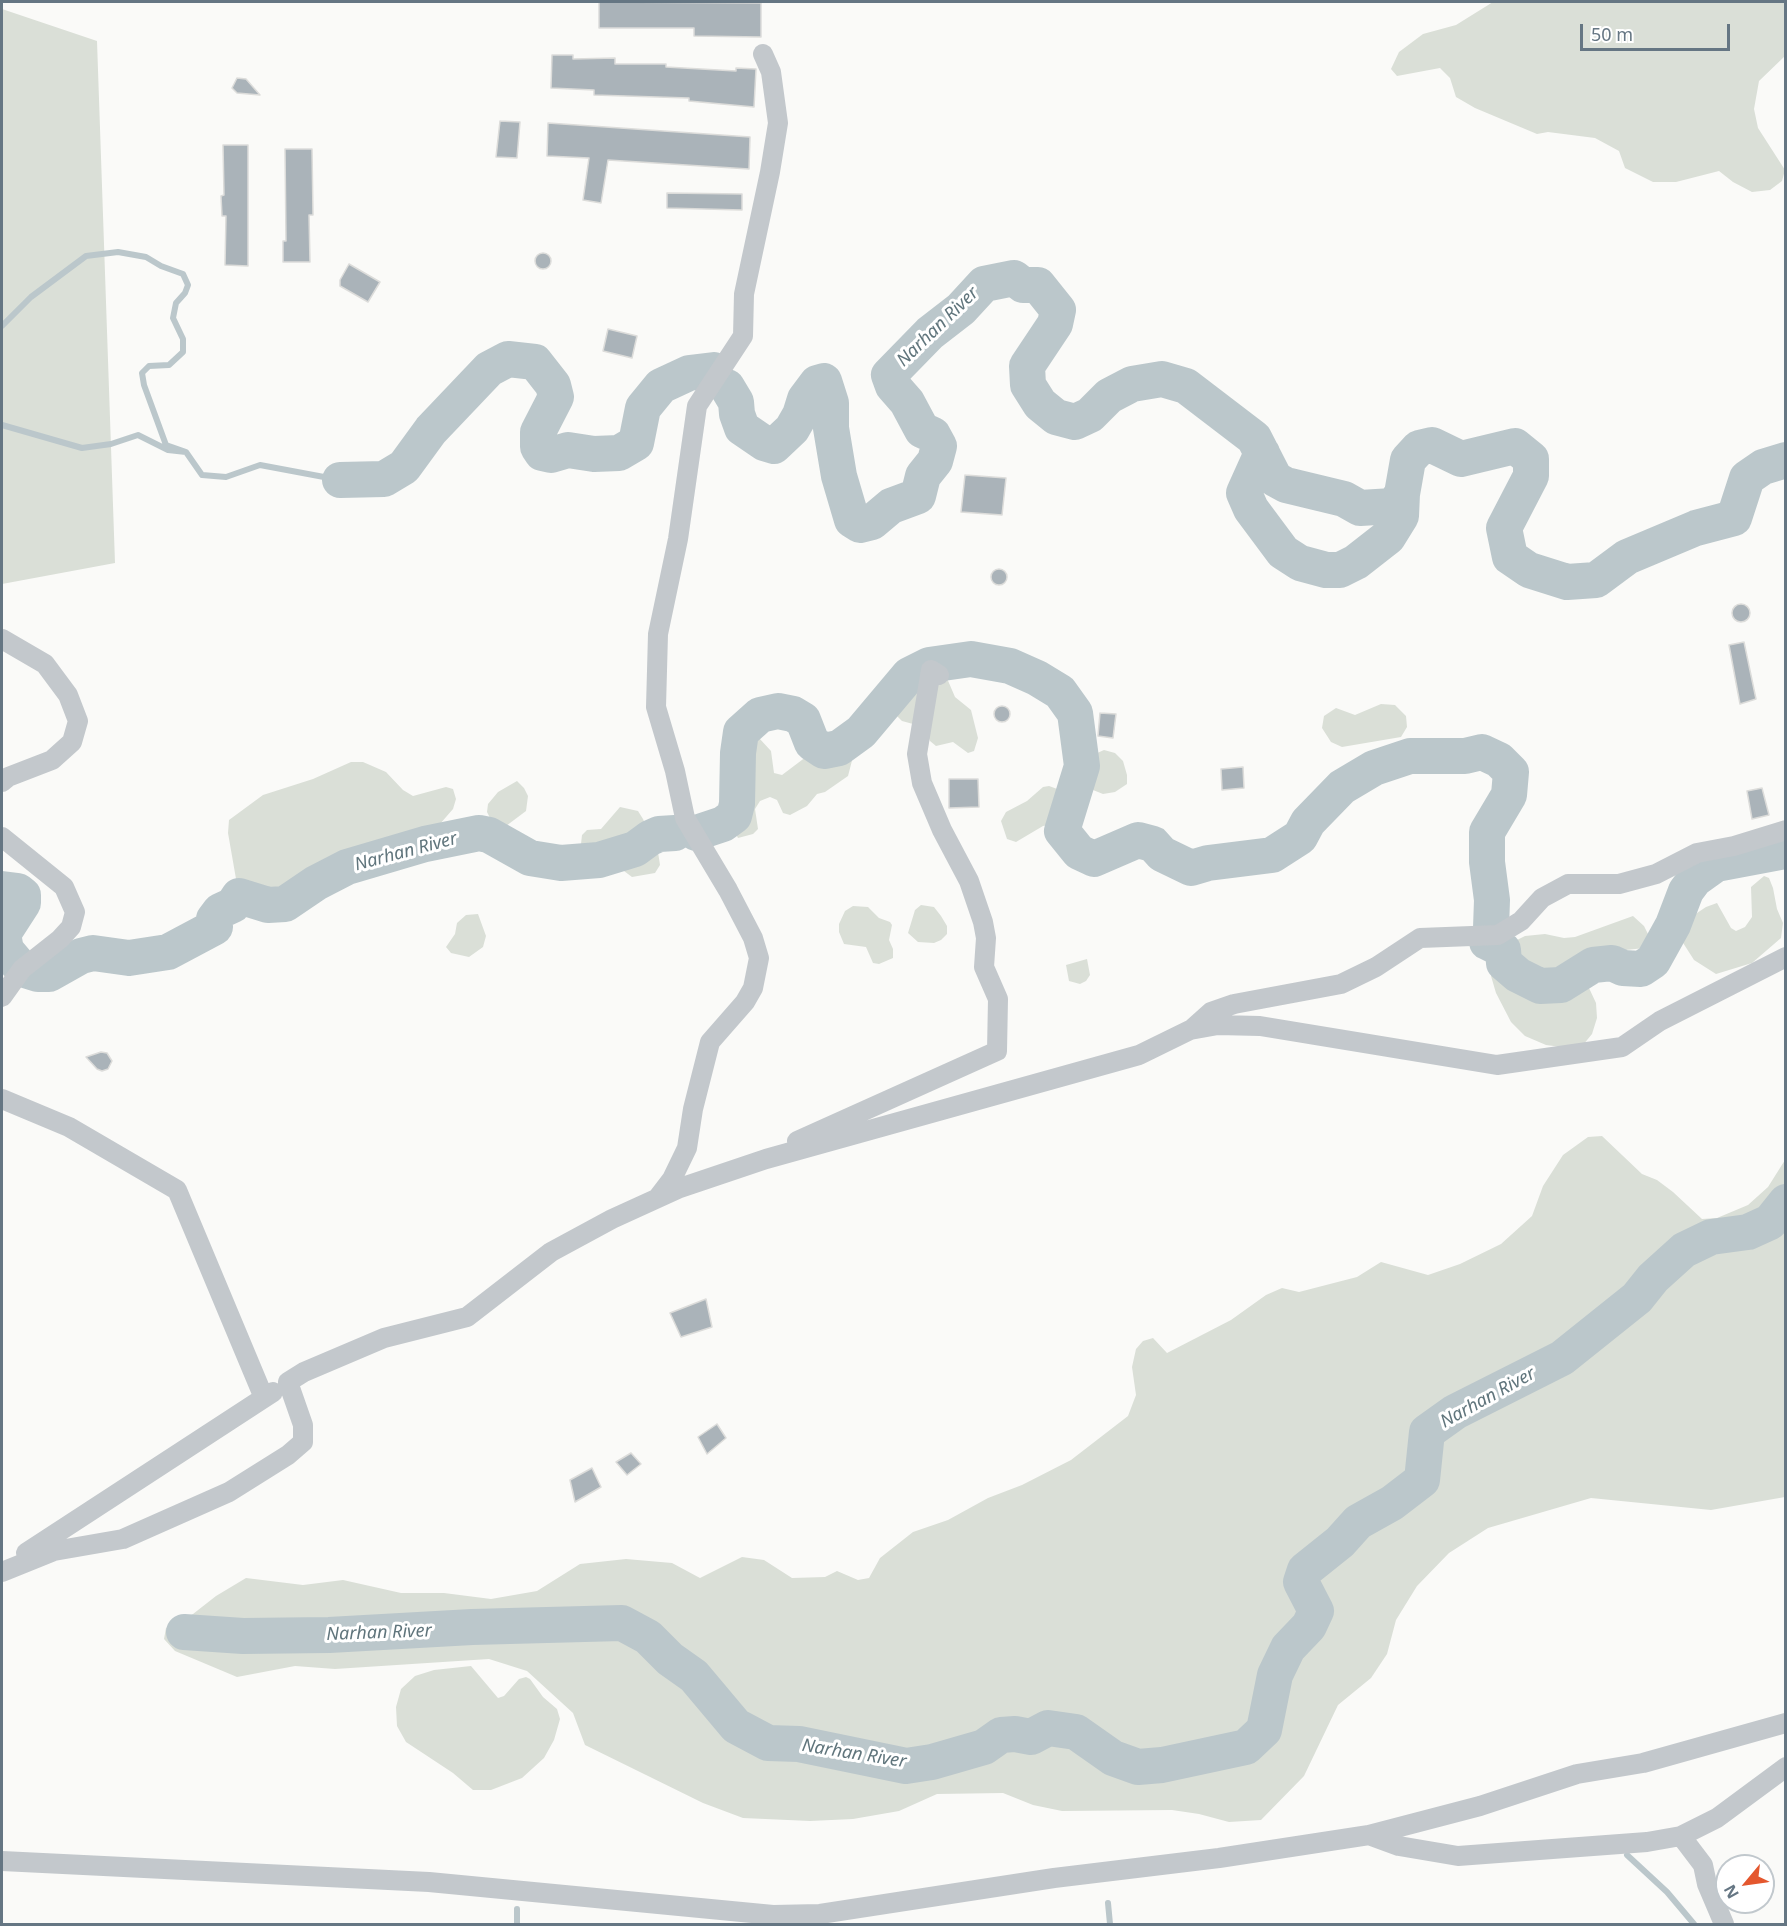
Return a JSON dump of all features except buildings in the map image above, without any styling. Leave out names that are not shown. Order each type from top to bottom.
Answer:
[{"type":"street","points":[[658,1198],[672,1179],[687,1148],[698,1088],[710,1042],[749,995],[753,988],[759,958],[753,939],[728,890],[685,818],[675,771],[656,707],[658,634],[678,539],[697,406],[743,336],[744,294],[770,172],[777,123],[771,72],[763,54]]},
{"type":"street","points":[[2,639],[45,664],[68,695],[78,721],[72,742],[52,760],[8,777],[2,782]]},
{"type":"street","points":[[766,1159],[849,1116],[997,1051],[998,999],[984,967],[986,938],[982,922],[969,880],[942,830],[922,783],[916,753],[931,670],[939,675]]},
{"type":"street","points":[[2,1571],[83,1514],[304,1372],[384,1338],[468,1317],[551,1252],[680,1188],[766,1159],[1139,1055],[1190,1030],[1211,1012],[1234,1004],[1341,984],[1376,967],[1420,938],[1498,935],[1521,921],[1542,898],[1568,884],[1619,884],[1656,874],[1697,853],[1734,846],[1785,830]]},
{"type":"street","points":[[2,837],[64,886],[75,912],[71,927],[60,939],[22,969],[2,997]]},
{"type":"street","points":[[1190,1030],[1218,1025],[1260,1026],[1497,1065],[1622,1047],[1660,1021],[1785,957]]},
{"type":"street","points":[[2,1099],[69,1127],[177,1190],[264,1398]]},
{"type":"street","points":[[2,1571],[54,1551],[123,1539],[229,1492],[288,1455],[303,1442],[303,1425],[288,1382]]},
{"type":"street","points":[[2,1861],[429,1882],[773,1915],[820,1914],[1054,1878],[1219,1858],[1369,1835],[1480,1806],[1577,1774],[1643,1763],[1785,1723]]},
{"type":"street","points":[[1369,1835],[1399,1846],[1458,1856],[1647,1842],[1682,1836],[1717,1818],[1785,1767]]},
{"type":"street","points":[[1682,1836],[1703,1865],[1707,1884],[1724,1924]]},
{"type":"shaded area","points":[[1493,2],[1785,2],[1785,56],[1759,81],[1754,109],[1758,128],[1785,170],[1782,181],[1770,190],[1752,192],[1719,171],[1676,182],[1653,182],[1625,168],[1619,151],[1595,138],[1548,132],[1537,134],[1475,108],[1456,97],[1450,78],[1440,68],[1397,76],[1391,69],[1399,52],[1423,34],[1456,25]]},
{"type":"shaded area","points":[[2,9],[97,41],[115,563],[2,584]]},
{"type":"shaded area","points":[[931,670],[946,676],[955,697],[971,710],[978,738],[974,751],[968,753],[953,742],[936,746],[930,741],[924,727],[902,721],[892,711],[893,701],[897,694],[911,680]]},
{"type":"shaded area","points":[[1381,704],[1395,705],[1406,716],[1407,727],[1401,737],[1342,747],[1331,742],[1322,728],[1324,716],[1336,708],[1355,715]]},
{"type":"shaded area","points":[[839,732],[847,734],[855,749],[848,776],[825,792],[817,794],[807,806],[790,815],[783,813],[777,800],[770,797],[760,801],[755,809],[758,829],[753,834],[738,838],[732,826],[721,784],[729,753],[734,747],[745,739],[759,738],[771,751],[774,773],[782,775]]},
{"type":"shaded area","points":[[1104,750],[1115,753],[1123,761],[1127,784],[1115,792],[1103,794],[1093,790],[1089,783],[1095,754]]},
{"type":"shaded area","points":[[351,762],[363,762],[386,772],[403,790],[413,796],[446,787],[453,789],[456,799],[453,809],[433,832],[407,850],[387,859],[361,864],[327,863],[310,868],[307,876],[307,893],[301,903],[250,906],[239,896],[228,833],[229,820],[263,795],[313,779]]},
{"type":"shaded area","points":[[517,781],[528,796],[526,811],[506,826],[498,826],[487,812],[488,804],[498,792]]},
{"type":"shaded area","points":[[1049,786],[1060,790],[1067,797],[1076,816],[1074,821],[1043,826],[1016,842],[1007,839],[1001,821],[1006,812],[1027,801],[1043,787]]},
{"type":"shaded area","points":[[620,807],[638,811],[643,819],[658,852],[660,865],[655,873],[632,877],[624,871],[616,848],[593,854],[588,853],[581,844],[582,835],[587,830],[601,829]]},
{"type":"shaded area","points":[[1764,876],[1769,878],[1783,923],[1781,938],[1752,963],[1716,974],[1694,960],[1678,935],[1682,923],[1706,907],[1717,903],[1731,928],[1736,931],[1745,927],[1752,917],[1751,887]]},
{"type":"shaded area","points":[[921,905],[934,907],[947,926],[947,934],[941,940],[934,943],[918,942],[908,933],[915,910]]},
{"type":"shaded area","points":[[853,906],[868,907],[879,918],[890,922],[892,925],[889,940],[893,949],[893,958],[879,964],[873,963],[866,947],[844,944],[839,932],[839,924],[845,911]]},
{"type":"shaded area","points":[[478,914],[486,936],[483,947],[469,957],[451,953],[446,947],[455,934],[457,923],[466,915]]},
{"type":"shaded area","points":[[1633,916],[1644,926],[1650,938],[1645,948],[1606,952],[1592,958],[1588,964],[1589,988],[1596,1003],[1597,1018],[1592,1034],[1583,1045],[1569,1048],[1546,1045],[1525,1036],[1511,1022],[1496,993],[1491,976],[1494,959],[1507,945],[1525,936],[1545,934],[1564,938],[1575,937]]},
{"type":"shaded area","points":[[1087,959],[1090,975],[1086,981],[1080,984],[1069,981],[1066,965]]},
{"type":"shaded area","points":[[1602,1136],[1642,1174],[1657,1180],[1673,1192],[1702,1219],[1717,1218],[1748,1205],[1768,1187],[1785,1160],[1785,1497],[1711,1510],[1591,1498],[1488,1528],[1449,1553],[1417,1586],[1396,1620],[1387,1654],[1371,1678],[1338,1705],[1304,1776],[1261,1820],[1229,1822],[1172,1810],[1062,1811],[1033,1805],[1003,1793],[937,1794],[899,1811],[853,1819],[810,1821],[743,1818],[703,1803],[585,1745],[573,1713],[527,1671],[489,1659],[335,1669],[295,1666],[237,1677],[175,1651],[164,1639],[166,1628],[193,1614],[216,1596],[246,1578],[303,1585],[343,1580],[401,1593],[444,1593],[491,1599],[537,1591],[580,1564],[626,1559],[672,1563],[700,1578],[742,1557],[764,1560],[792,1578],[825,1577],[837,1571],[858,1580],[869,1578],[880,1558],[913,1532],[948,1520],[988,1498],[1022,1485],[1071,1460],[1128,1416],[1136,1395],[1132,1367],[1136,1349],[1143,1341],[1153,1338],[1167,1353],[1231,1320],[1266,1295],[1282,1288],[1299,1292],[1357,1277],[1381,1262],[1428,1275],[1460,1264],[1501,1244],[1532,1216],[1543,1186],[1563,1155],[1588,1137]]},
{"type":"shaded area","points":[[471,1666],[498,1698],[504,1696],[519,1679],[526,1677],[530,1679],[543,1697],[557,1709],[560,1719],[554,1740],[544,1758],[522,1778],[491,1790],[473,1790],[453,1773],[406,1742],[397,1726],[396,1707],[401,1689],[415,1676],[434,1670]]},
{"type":"waterway","name":"Narhan River","points":[[2,326],[31,297],[86,256],[118,252],[146,257],[161,266],[183,274],[188,285],[185,293],[176,303],[173,318],[183,339],[183,352],[169,365],[149,366],[142,373],[144,385],[166,445],[186,452]]},
{"type":"waterway","name":"Narhan River","points":[[727,387],[736,402],[742,428],[764,443],[774,446],[792,429],[805,399],[817,383],[824,381],[831,403],[831,428],[839,476],[852,520],[860,525],[872,522],[891,506],[918,496],[923,476],[935,461],[939,446],[933,435],[922,430],[907,402],[893,386],[889,375],[930,333],[961,309],[984,284],[1014,278],[1023,285],[1038,285],[1058,310],[1055,324],[1027,366],[1028,385],[1040,404],[1056,417],[1075,422],[1090,415],[1109,396],[1132,384],[1162,379],[1186,386],[1254,438],[1275,479],[1286,485],[1344,499],[1360,508],[1393,506],[1402,494],[1408,460],[1419,448],[1432,445],[1461,459],[1515,446],[1531,459],[1531,476],[1504,528],[1510,557],[1529,570],[1567,582],[1596,580],[1627,557],[1696,528],[1734,518],[1747,478],[1763,467],[1786,460]]},
{"type":"waterway","name":"Narhan River","points":[[340,480],[384,479],[404,467],[431,430],[489,369],[508,359],[535,362],[553,385],[556,397],[538,432],[538,447],[542,453],[551,455],[568,450],[594,454],[619,453],[636,443],[643,408],[661,386],[689,373],[714,370]]},
{"type":"waterway","name":"Narhan River","points":[[2,425],[82,448],[111,444],[138,435],[168,450],[186,452],[202,475],[226,477],[260,465],[340,480]]},
{"type":"waterway","name":"Narhan River","points":[[1262,453],[1244,493],[1251,509],[1283,552],[1300,563],[1326,570],[1340,570],[1356,562],[1388,537],[1401,516],[1402,494]]},
{"type":"waterway","name":"Narhan River","points":[[696,833],[723,824],[734,816],[737,804],[738,753],[741,732],[760,715],[778,711],[793,714],[803,720],[812,743],[824,751],[839,748],[861,732],[909,675],[929,665],[971,659],[1010,666],[1037,678],[1060,692],[1075,713],[1082,766],[1062,831],[1079,852],[1094,859],[1138,840],[1153,844],[1162,854],[1191,868],[1208,863],[1272,855],[1300,837],[1308,822],[1342,787],[1374,768],[1410,756],[1465,756],[1482,752],[1499,760],[1511,772],[1509,795],[1487,832],[1487,862],[1492,900],[1491,928]]},
{"type":"waterway","name":"Narhan River","points":[[2,889],[18,891],[23,895],[23,903],[3,934],[6,950],[22,969],[38,974],[49,974],[81,956],[93,953],[129,958],[168,952],[215,927],[214,919],[220,911],[233,905],[239,896],[268,905],[285,904],[316,883],[347,867],[425,844],[479,833],[489,835],[530,858],[561,863],[599,860],[635,849],[659,834],[675,833]]},
{"type":"waterway","name":"Narhan River","points":[[1493,944],[1487,942],[1503,950],[1504,963],[1518,975],[1540,986],[1561,985],[1593,965],[1612,963],[1623,968],[1641,969],[1653,961],[1673,925],[1686,891],[1695,879],[1716,864],[1786,851]]},
{"type":"waterway","name":"Narhan River","points":[[184,1632],[243,1636],[329,1635],[472,1627],[622,1623],[648,1637],[670,1659],[694,1676],[736,1726],[768,1743],[799,1744],[906,1766],[932,1762],[984,1747],[1001,1735],[1015,1734],[1031,1737],[1048,1728],[1076,1732],[1113,1758],[1138,1767],[1162,1765],[1246,1747],[1264,1730],[1275,1675],[1288,1648],[1309,1626],[1316,1611],[1301,1582],[1305,1570],[1340,1542],[1358,1522],[1392,1503],[1422,1480],[1427,1432],[1455,1412],[1562,1358],[1637,1298],[1653,1278],[1684,1250],[1711,1237],[1748,1232],[1770,1222],[1786,1202]]},
{"type":"waterway","points":[[1627,1855],[1667,1892],[1694,1924]]},
{"type":"waterway","points":[[1108,1903],[1110,1924]]},
{"type":"waterway","points":[[517,1909],[517,1924]]}]
